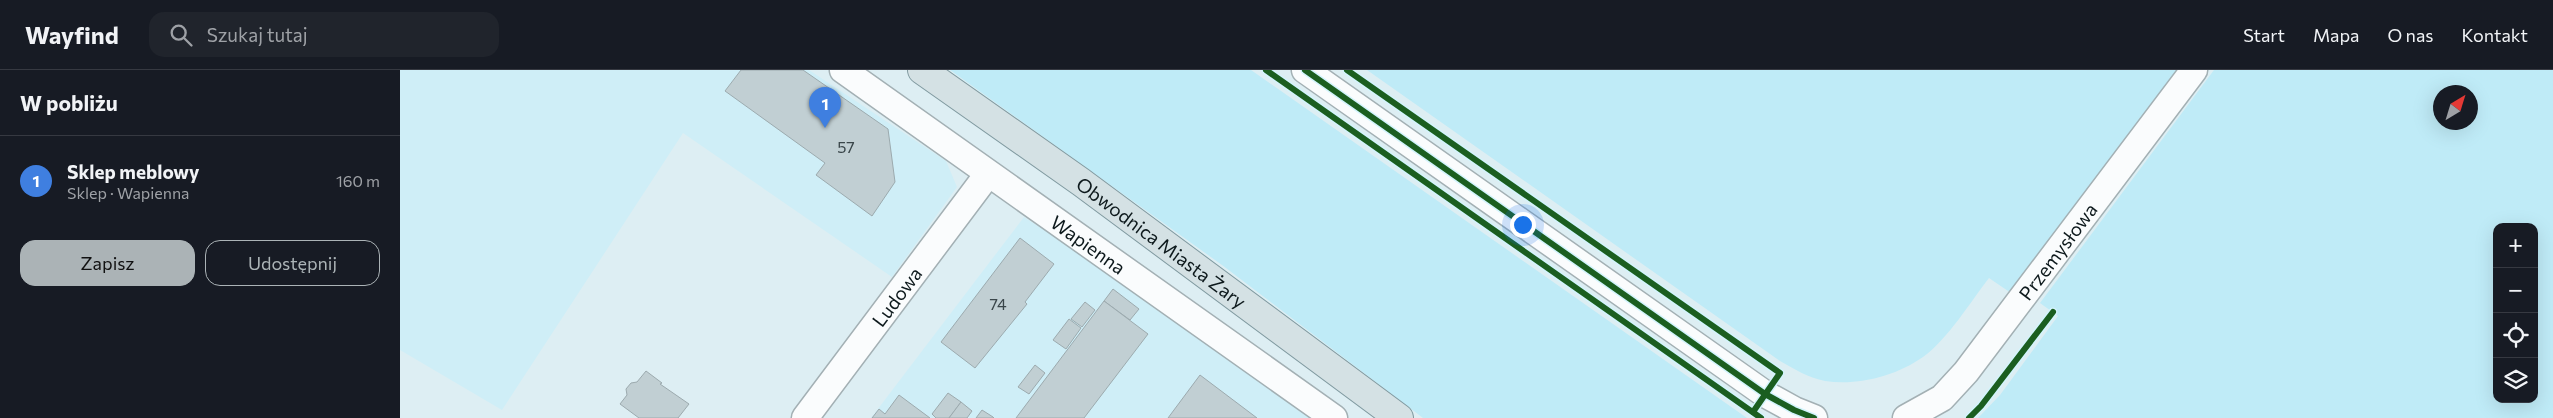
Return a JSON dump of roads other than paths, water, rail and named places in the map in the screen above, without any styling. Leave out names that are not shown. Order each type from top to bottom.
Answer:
[{"type":"main road","name":"Obwodnica Miasta Żary","points":[[922,70],[1081,182],[1399,418]]},
{"type":"street","name":"Wapienna","points":[[843,70],[1334,418]]},
{"type":"street","points":[[1305,70],[1765,394],[1794,410],[1814,418]]},
{"type":"street","name":"Przemysłowa","points":[[1906,418],[1942,398],[1966,372],[2194,70]]},
{"type":"street","name":"Ludowa","points":[[805,418],[988,174]]},
{"type":"place","name":"Sklep meblowy","points":[[825,128]]}]
